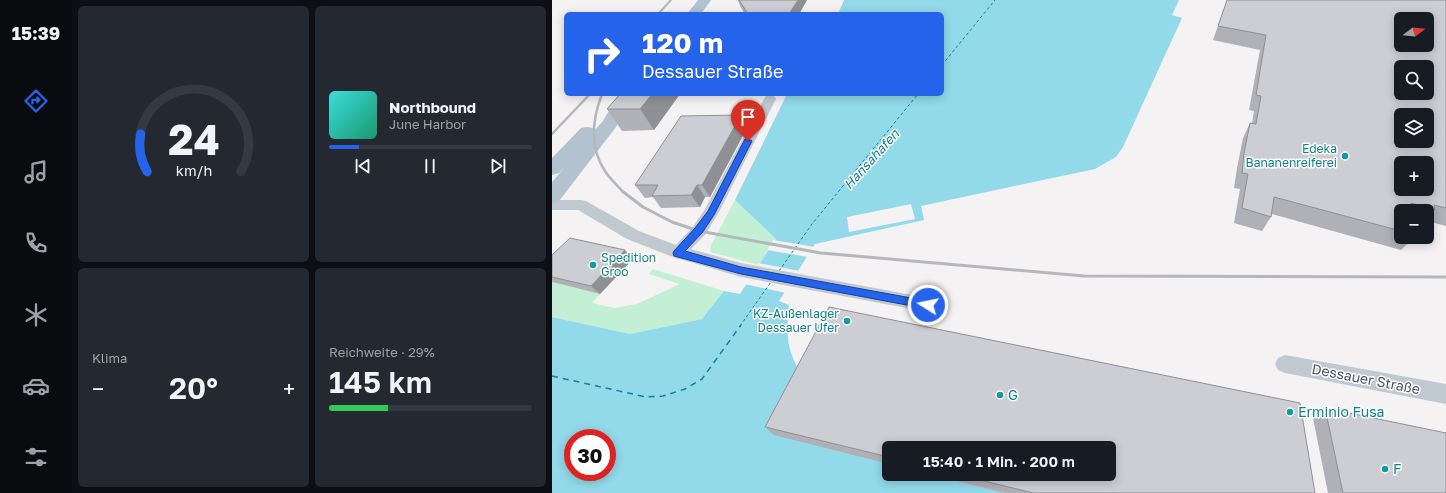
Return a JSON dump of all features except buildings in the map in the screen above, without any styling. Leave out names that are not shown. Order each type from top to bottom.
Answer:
[{"type":"main road","points":[[696,12],[705,0]]},
{"type":"main road","points":[[552,169],[593,125],[625,96]]},
{"type":"main road","points":[[552,196],[610,123],[626,96]]},
{"type":"street","points":[[678,253],[698,231],[711,212],[770,99]]},
{"type":"street","points":[[552,205],[576,204],[586,207],[633,235],[678,253],[741,270],[928,305]]},
{"type":"street","name":"Dessauer Straße","points":[[1286,364],[1446,394]]},
{"type":"green space","points":[[735,200],[776,239],[759,265],[710,252],[711,245]]},
{"type":"green space","points":[[653,269],[724,291],[702,319],[630,334],[552,317],[552,282],[600,294],[592,303],[615,308],[637,304],[680,284],[649,274]]},
{"type":"water","name":"Hansahafen","points":[[844,0],[1179,0],[1172,15],[1182,18],[1123,147],[1116,157],[1095,169],[921,206],[924,220],[815,244],[779,301],[789,305],[789,343],[798,368],[804,377],[882,457],[882,481],[956,481],[1005,493],[552,493],[552,317],[630,334],[702,319],[724,291],[740,294],[776,239],[735,200],[786,96],[944,96],[944,12],[839,12]]},
{"type":"pier","points":[[911,204],[915,219],[849,232],[847,217]]},
{"type":"pier","points":[[773,240],[815,247],[808,257],[767,250]]},
{"type":"pier","points":[[758,263],[800,271],[786,293],[744,284]]},
{"type":"ferry route","points":[[944,63],[995,0]]},
{"type":"ferry route","points":[[779,271],[812,224],[916,96]]},
{"type":"ferry route","points":[[740,326],[771,282]]},
{"type":"ferry route","points":[[552,376],[646,397],[663,396],[685,389],[702,379],[741,325]]},
{"type":"railway","points":[[660,12],[671,0]]},
{"type":"railway","points":[[552,134],[588,96]]},
{"type":"railway","points":[[601,96],[594,123],[594,143],[600,162],[607,174],[622,191]]},
{"type":"railway","points":[[622,191],[643,207],[672,222],[699,231],[821,253],[1084,276],[1446,277]]},
{"type":"place","name":"Edeka Bananenreiferei","points":[[1345,156]]},
{"type":"place","name":"Spedition Groo","points":[[593,265]]},
{"type":"place","name":"KZ-Außenlager Dessauer Ufer","points":[[847,321]]},
{"type":"place","name":"G","points":[[1000,395]]},
{"type":"place","name":"Erminio Fusa","points":[[1290,412]]},
{"type":"place","name":"F","points":[[1385,469]]},
{"type":"route","points":[[748,141],[705,222],[678,253],[741,270],[928,305]]}]
